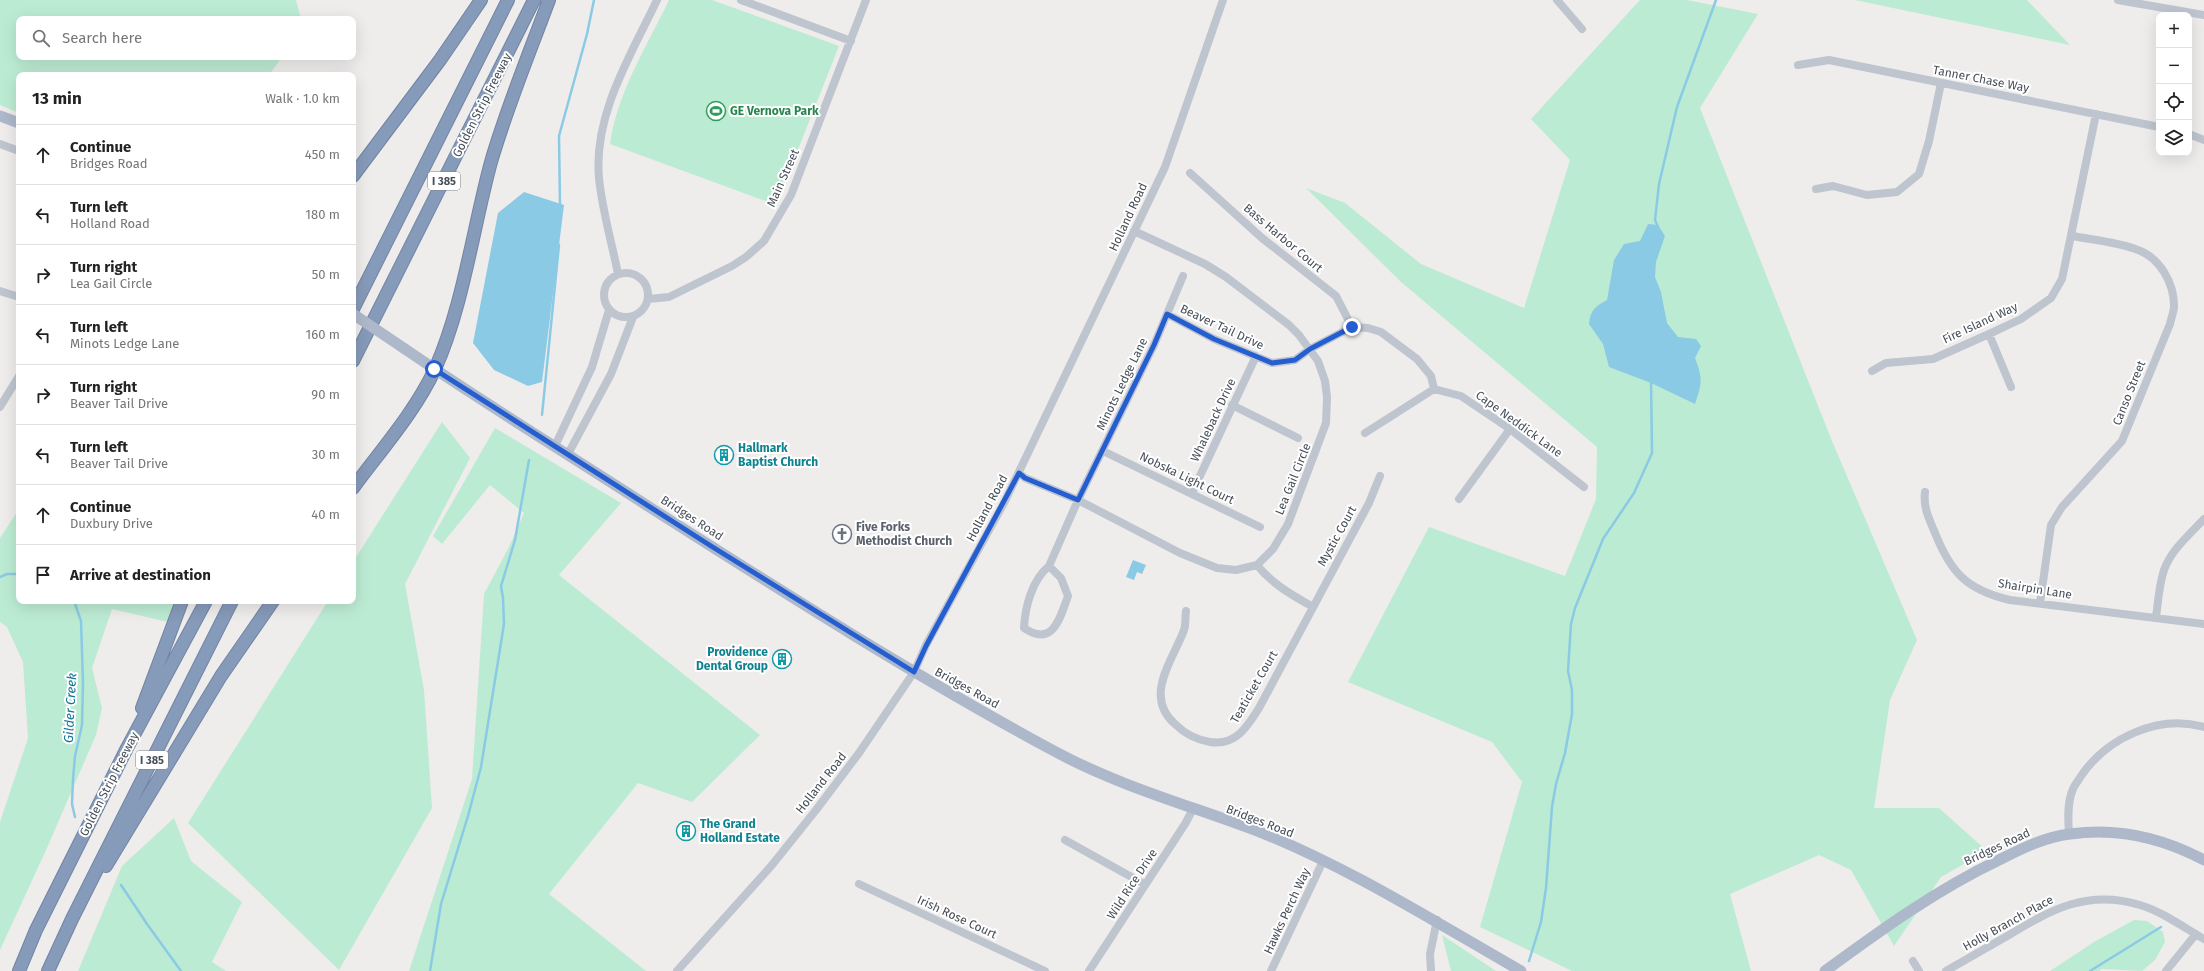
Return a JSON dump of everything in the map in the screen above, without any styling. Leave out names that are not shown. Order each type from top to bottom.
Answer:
[{"type":"highway","points":[[356,172],[440,60],[481,0]]},
{"type":"highway","name":"Golden Strip Freeway","points":[[356,303],[508,0]]},
{"type":"highway","name":"Golden Strip Freeway","points":[[356,355],[534,0]]},
{"type":"highway","points":[[356,484],[415,402],[434,369],[450,329],[491,162],[511,100],[549,0]]},
{"type":"highway","points":[[127,748],[181,604]]},
{"type":"highway","name":"Golden Strip Freeway","points":[[19,971],[36,930],[127,748],[204,604]]},
{"type":"highway","name":"I 385","points":[[48,971],[72,919],[230,604]]},
{"type":"highway","points":[[72,919],[126,835],[221,676],[271,604]]},
{"type":"main road","points":[[0,116],[16,122]]},
{"type":"main road","name":"Bridges Road","points":[[356,316],[434,369],[914,672],[1058,753],[1097,772],[1260,833],[1324,861],[1437,920],[1521,971]]},
{"type":"main road","name":"Bridges Road","points":[[1825,971],[1891,922],[1973,872],[2041,840],[2069,834],[2106,831],[2145,836],[2174,845],[2204,860]]},
{"type":"street","points":[[618,274],[599,178],[601,139],[606,115],[614,92],[657,0]]},
{"type":"street","points":[[741,0],[851,41]]},
{"type":"street","name":"Main Street","points":[[648,299],[669,297],[725,269],[746,257],[764,241],[791,195],[866,0]]},
{"type":"street","name":"Holland Road","points":[[677,971],[767,870],[816,810],[859,753],[914,672],[926,646],[1019,473],[1165,167],[1223,0]]},
{"type":"street","points":[[1557,0],[1582,29]]},
{"type":"street","points":[[2118,0],[2144,2],[2204,15]]},
{"type":"street","name":"Tanner Chase Way","points":[[1798,65],[1829,60],[2156,126]]},
{"type":"street","points":[[1816,189],[1833,186],[1867,195],[1897,192],[1919,174],[1929,140],[1941,83]]},
{"type":"street","name":"Fire Island Way","points":[[1872,371],[1886,363],[1933,358],[2021,319],[2051,298],[2062,279],[2096,114]]},
{"type":"street","points":[[2192,135],[2204,140]]},
{"type":"street","points":[[0,144],[16,150]]},
{"type":"street","name":"Bass Harbor Court","points":[[1190,173],[1262,238],[1336,296],[1352,327]]},
{"type":"street","name":"Lea Gail Circle","points":[[1134,231],[1205,264],[1226,277],[1289,325],[1310,349],[1318,361],[1325,381],[1327,397],[1326,423],[1288,524],[1273,549],[1257,565]]},
{"type":"street","name":"Canso Street","points":[[2040,603],[2051,525],[2062,507],[2122,441],[2164,338],[2174,307],[2172,287],[2166,274],[2153,259],[2139,250],[2072,236]]},
{"type":"street","points":[[568,454],[611,374],[633,317],[644,308],[648,299],[647,289],[638,276],[628,273],[618,274],[610,280],[604,288],[604,302],[609,310],[617,316],[633,317]]},
{"type":"street","name":"Minots Ledge Lane","points":[[1049,566],[1061,578],[1068,596],[1052,631],[1042,635],[1033,634],[1024,628],[1025,610],[1042,572],[1049,566],[1078,500],[1154,345],[1183,276]]},
{"type":"street","points":[[0,290],[16,296]]},
{"type":"street","points":[[555,446],[592,367],[609,310]]},
{"type":"street","name":"Beaver Tail Drive","points":[[1167,314],[1214,339],[1272,363],[1295,360],[1310,349],[1352,327]]},
{"type":"street","points":[[1352,327],[1368,328],[1381,332],[1411,355],[1431,376],[1434,389],[1365,433]]},
{"type":"street","points":[[1989,334],[2012,387]]},
{"type":"street","name":"Whaleback Drive","points":[[1192,493],[1256,356]]},
{"type":"street","points":[[0,407],[16,381]]},
{"type":"street","name":"Cape Neddick Lane","points":[[1434,389],[1460,396],[1510,429],[1584,487]]},
{"type":"street","points":[[1232,405],[1298,438]]},
{"type":"street","points":[[1459,499],[1510,429]]},
{"type":"street","name":"Nobska Light Court","points":[[1103,451],[1260,527]]},
{"type":"street","points":[[1019,473],[1025,478],[1078,500],[1204,563],[1217,568],[1236,570],[1257,565],[1272,581],[1313,607]]},
{"type":"street","name":"Mystic Court","points":[[1313,607],[1369,503],[1380,476]]},
{"type":"street","name":"Shairpin Lane","points":[[1925,492],[1926,512],[1941,548],[1958,575],[1972,586],[1987,594],[2010,600],[2204,624]]},
{"type":"street","points":[[2156,618],[2161,583],[2167,563],[2180,545],[2204,519]]},
{"type":"street","name":"Teaticket Court","points":[[1186,611],[1184,629],[1167,665],[1159,700],[1166,717],[1184,733],[1210,742],[1233,740],[1243,732],[1259,708],[1313,607]]},
{"type":"street","points":[[2069,834],[2067,817],[2073,788],[2100,752],[2126,736],[2148,729],[2174,724],[2204,727]]},
{"type":"street","name":"Wild Rice Drive","points":[[1089,971],[1144,884],[1181,830],[1193,809]]},
{"type":"street","points":[[1065,840],[1144,884]]},
{"type":"street","name":"Hawks Perch Way","points":[[1271,971],[1324,861]]},
{"type":"street","name":"Irish Rose Court","points":[[859,884],[1045,971]]},
{"type":"street","name":"Holly Branch Place","points":[[1946,971],[2055,909],[2085,900],[2102,899],[2140,905],[2159,913],[2204,939]]},
{"type":"street","points":[[1431,971],[1430,954],[1437,920]]},
{"type":"street","points":[[2166,971],[2196,934]]},
{"type":"street","points":[[1913,961],[1919,971]]},
{"type":"green space","points":[[0,0],[296,0],[300,16],[16,16],[16,60],[280,60],[271,72],[16,72],[16,112],[0,105]]},
{"type":"green space","name":"GE Vernova Park","points":[[669,0],[712,0],[839,46],[776,205],[610,144],[619,106],[626,88]]},
{"type":"green space","points":[[1640,0],[1687,0],[1758,14],[1700,108],[1832,441],[1917,640],[1890,700],[1874,808],[1939,808],[1987,851],[1941,877],[1894,946],[1851,870],[1819,855],[1730,894],[1751,971],[1572,971],[1480,927],[1522,782],[1492,742],[1348,682],[1429,527],[1565,576],[1596,499],[1597,447],[1401,282],[1306,188],[1345,203],[1421,264],[1524,308],[1570,160],[1531,119]]},
{"type":"green space","points":[[1855,0],[2027,0],[2070,45]]},
{"type":"green space","points":[[442,422],[470,458],[405,584],[424,690],[432,808],[339,970],[188,823],[326,604],[356,604],[356,557]]},
{"type":"green space","points":[[495,428],[621,503],[559,575],[760,735],[692,802],[638,783],[549,894],[646,971],[409,971],[472,779],[484,594],[509,547],[524,513],[490,485],[442,544],[433,536]]},
{"type":"green space","points":[[16,514],[16,604],[174,604],[168,622],[112,609],[92,668],[102,708],[96,735],[47,848],[0,950],[0,822],[28,738],[23,662],[7,627],[0,622],[0,538]]},
{"type":"green space","points":[[174,818],[191,861],[242,902],[212,962],[226,971],[78,971],[122,866]]},
{"type":"green space","points":[[2134,920],[2147,921],[2163,932],[2165,942],[2155,960],[2142,971],[2101,969],[2100,971],[2050,971],[2094,942]]},
{"type":"green space","points":[[1442,935],[1496,971],[1451,971]]},
{"type":"water","points":[[524,192],[564,205],[542,382],[528,386],[494,370],[473,343],[498,213]]},
{"type":"water","points":[[1648,224],[1658,225],[1665,236],[1656,262],[1655,277],[1661,292],[1667,323],[1678,337],[1696,339],[1701,346],[1695,358],[1701,381],[1695,404],[1651,383],[1609,367],[1603,344],[1589,324],[1594,309],[1607,300],[1614,260],[1624,244],[1640,241]]},
{"type":"water","points":[[1133,560],[1146,565],[1142,574],[1137,572],[1134,580],[1126,577]]},
{"type":"waterway","points":[[560,206],[559,136],[587,34],[594,0]]},
{"type":"waterway","points":[[1658,227],[1655,220],[1659,184],[1677,107],[1716,0]]},
{"type":"waterway","points":[[542,415],[559,245]]},
{"type":"waterway","points":[[1529,961],[1541,922],[1546,888],[1552,807],[1556,784],[1565,753],[1572,714],[1572,690],[1568,671],[1571,624],[1575,608],[1603,539],[1634,493],[1652,453],[1651,380]]},
{"type":"waterway","points":[[430,971],[441,904],[468,816],[481,767],[504,624],[501,586],[515,540],[529,460]]},
{"type":"waterway","name":"Gilder Creek","points":[[0,577],[7,574],[16,574]]},
{"type":"waterway","name":"Gilder Creek","points":[[75,604],[81,621],[83,683],[82,725],[75,756],[73,779],[72,804],[75,817]]},
{"type":"waterway","name":"Gilder Creek","points":[[121,885],[181,971]]},
{"type":"waterway","points":[[2090,971],[2161,927]]},
{"type":"place","name":"GE Vernova Park","points":[[716,111]]},
{"type":"place","name":"Hallmark Baptist Church","points":[[724,455]]},
{"type":"place","name":"Five Forks Methodist Church","points":[[842,534]]},
{"type":"place","name":"Providence Dental Group","points":[[782,659]]},
{"type":"place","name":"The Grand Holland Estate","points":[[686,831]]},
{"type":"route","points":[[434,369],[711,546],[914,672],[926,646],[1019,473],[1025,478],[1078,500],[1154,345],[1167,314],[1214,339],[1272,363],[1295,360],[1310,349],[1326,342],[1352,327]]}]
